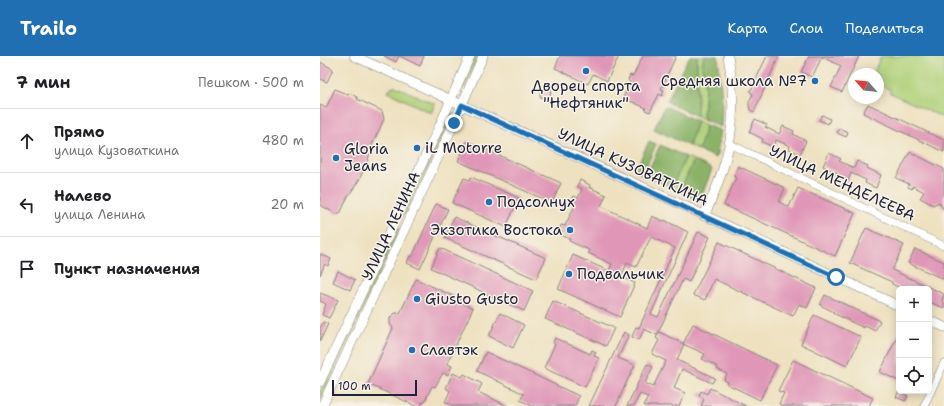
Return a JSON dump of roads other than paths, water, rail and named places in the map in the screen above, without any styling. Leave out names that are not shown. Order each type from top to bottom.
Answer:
[{"type":"main road","name":"УЛИЦА КУЗОВАТКИНА","points":[[354,56],[896,305]]},
{"type":"main road","name":"УЛИЦА ЛЕНИНА","points":[[320,382],[396,220],[470,56]]},
{"type":"main road","name":"УЛИЦА ЛЕНИНА","points":[[322,406],[407,225],[483,56]]},
{"type":"main road","points":[[704,216],[717,188],[730,144],[733,93],[728,56]]},
{"type":"main road","points":[[396,220],[407,225]]},
{"type":"main road","points":[[932,321],[944,327]]},
{"type":"street","name":"УЛИЦА МЕНДЕЛЕЕВА","points":[[730,144],[944,246]]},
{"type":"street","points":[[924,406],[944,363]]},
{"type":"place","name":"Дворец спорта \"Нефтяник\"","points":[[586,71]]},
{"type":"place","name":"Средняя школа №7","points":[[815,81]]},
{"type":"place","name":"iL Motorre","points":[[417,148]]},
{"type":"place","name":"Gloria Jeans","points":[[336,158]]},
{"type":"place","name":"Подсолнух","points":[[489,202]]},
{"type":"place","name":"Экзотика Востока","points":[[570,230]]},
{"type":"place","name":"Подвальчик","points":[[569,274]]},
{"type":"place","name":"Giusto Gusto","points":[[417,299]]},
{"type":"place","name":"Славтэк","points":[[412,350]]}]
